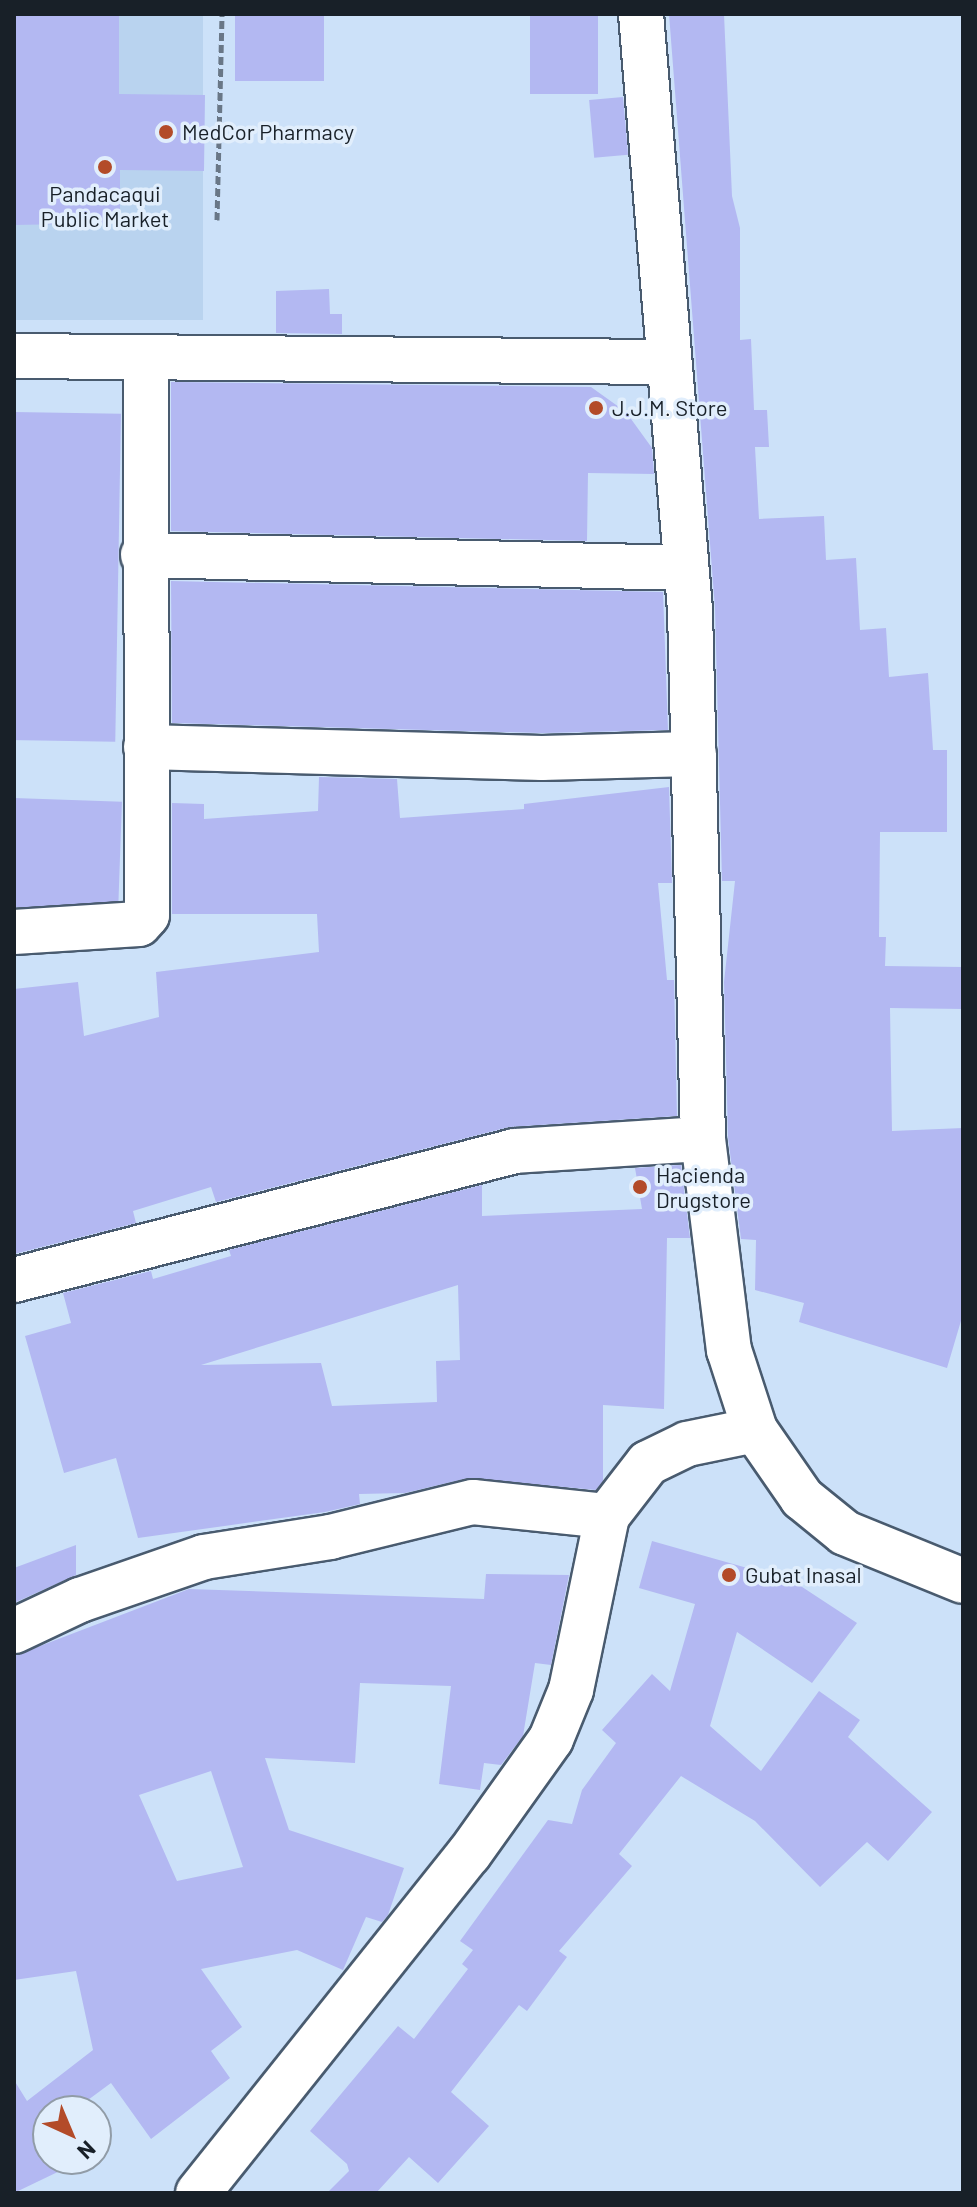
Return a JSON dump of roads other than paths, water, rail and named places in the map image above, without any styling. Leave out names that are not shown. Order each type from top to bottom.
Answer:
[{"type":"street","points":[[641,14],[666,362],[686,568],[694,754],[703,1139],[729,1350],[755,1430],[802,1498],[845,1533],[963,1581]]},
{"type":"street","points":[[14,356],[666,362]]},
{"type":"street","points":[[14,932],[146,919],[143,555],[146,357]]},
{"type":"street","points":[[143,555],[686,568]]},
{"type":"street","points":[[146,747],[542,758],[694,754]]},
{"type":"street","points":[[14,1280],[515,1151],[703,1139]]},
{"type":"street","points":[[198,2193],[469,1854],[551,1739],[571,1690],[607,1516],[648,1463],[687,1444],[755,1430]]},
{"type":"street","points":[[14,1631],[80,1600],[204,1557],[330,1537],[473,1502],[607,1516]]},
{"type":"place","name":"MedCor Pharmacy","points":[[166,132]]},
{"type":"place","name":"Pandacaqui Public Market","points":[[105,167]]},
{"type":"place","name":"J.J.M. Store","points":[[596,408]]},
{"type":"place","name":"Hacienda Drugstore","points":[[640,1187]]},
{"type":"place","name":"Gubat Inasal","points":[[729,1575]]}]
